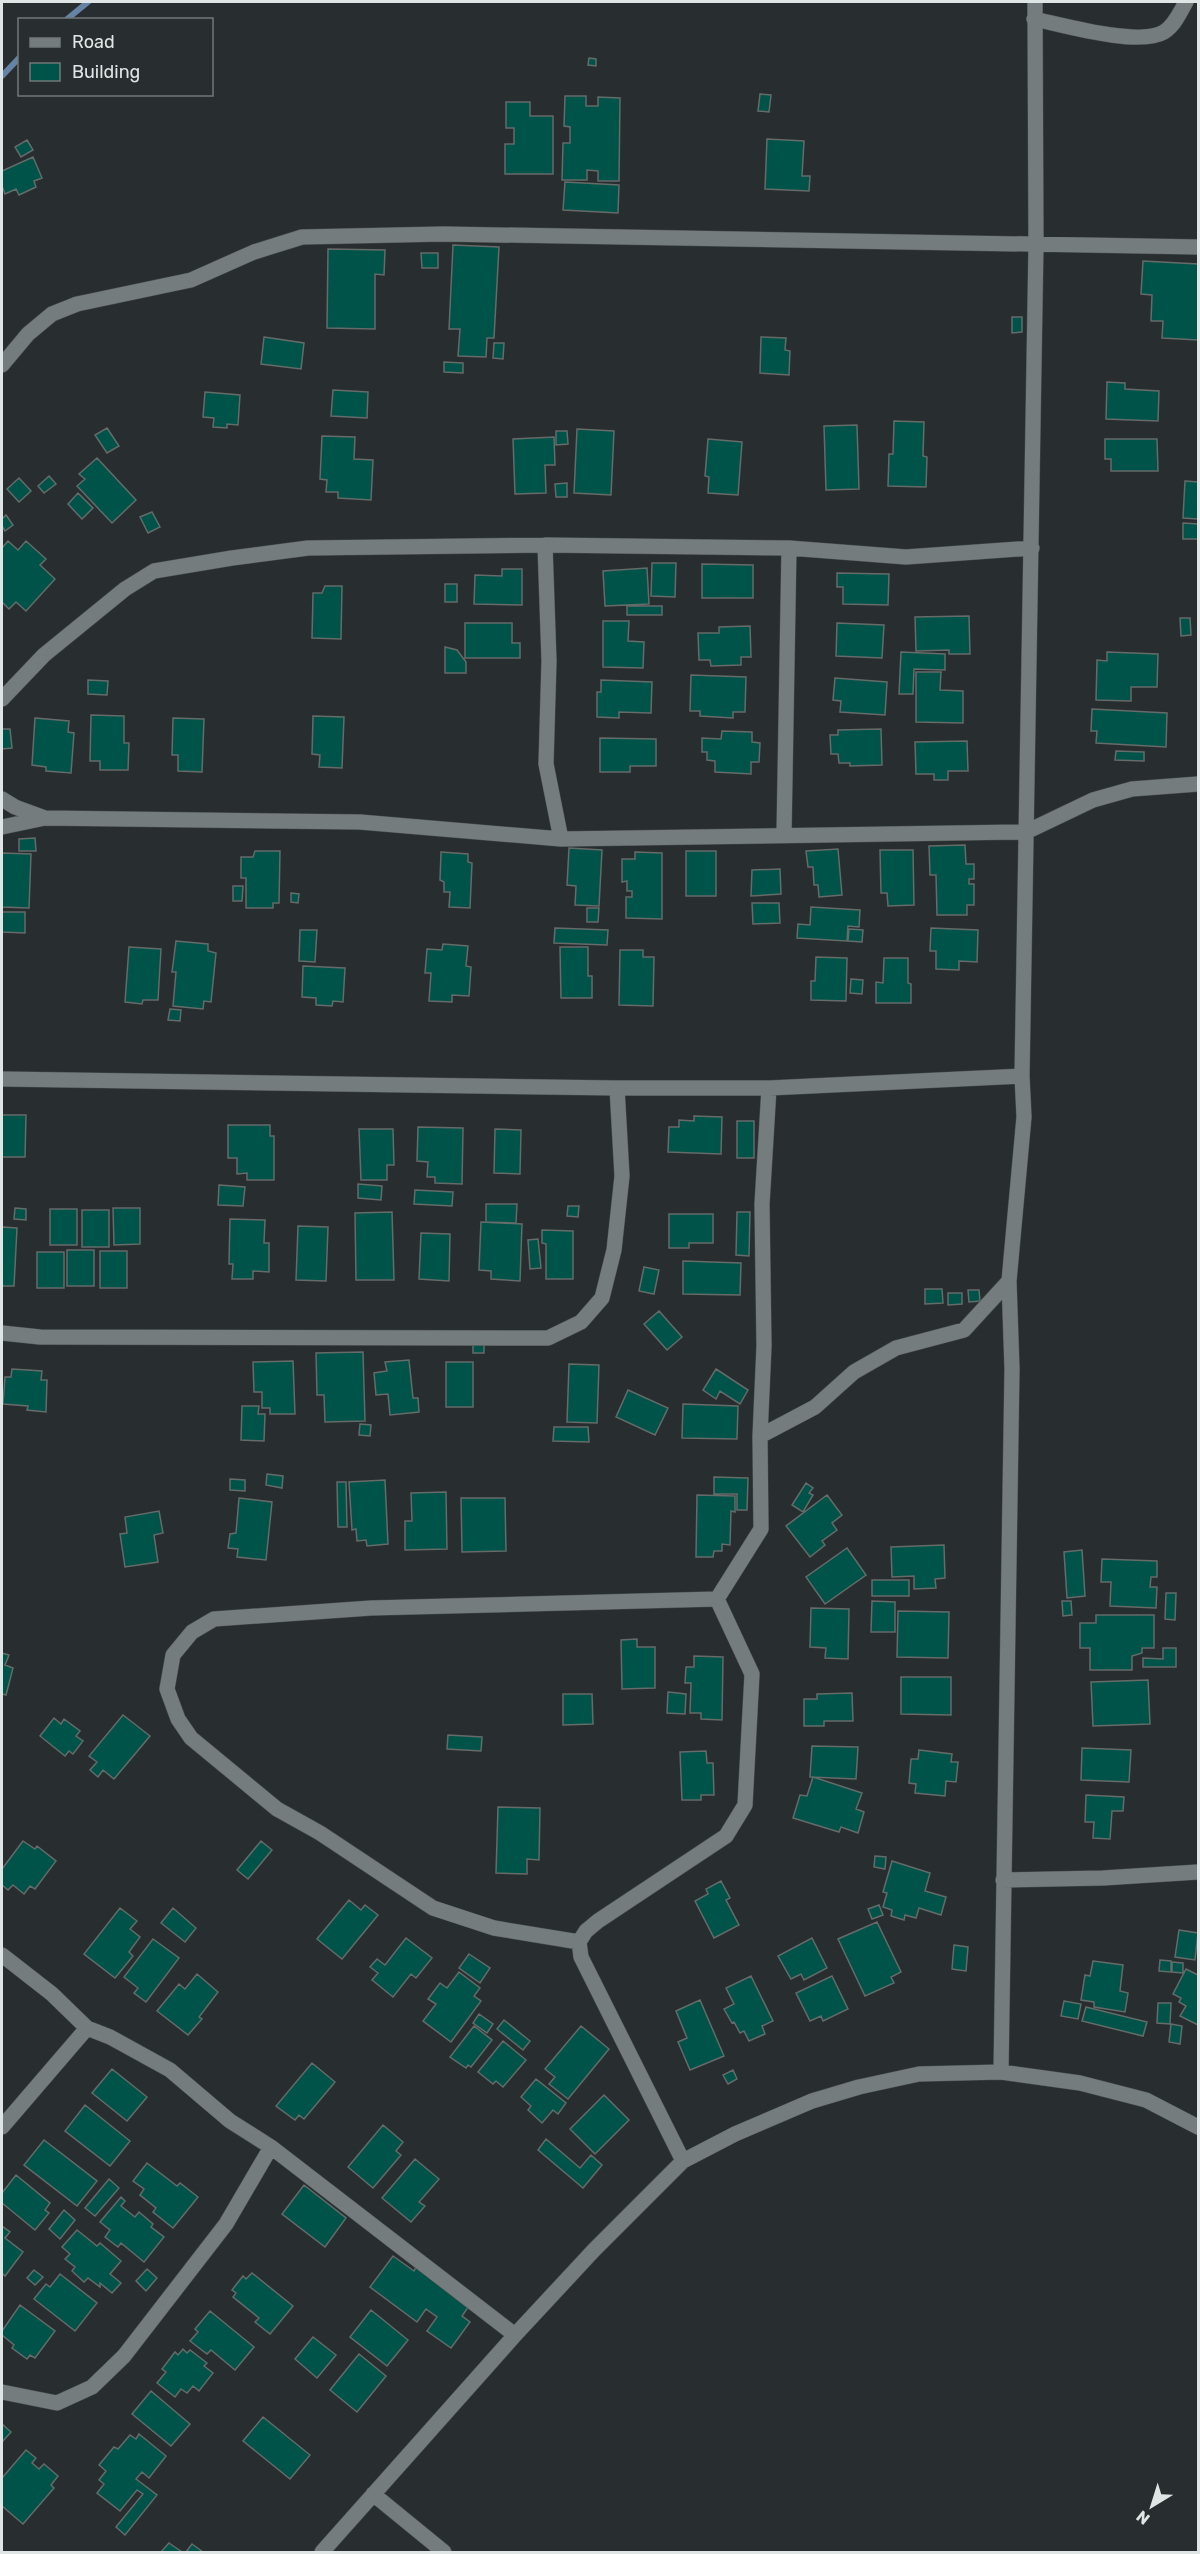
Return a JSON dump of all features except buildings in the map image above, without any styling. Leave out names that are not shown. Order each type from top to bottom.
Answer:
[{"type":"street","points":[[1001,2072],[1012,1369],[1009,1281],[1024,1117],[1022,1076],[1036,245],[1035,2]]},
{"type":"street","points":[[1034,19],[1125,37],[1155,35],[1165,32],[1186,2]]},
{"type":"street","points":[[2,365],[28,334],[52,314],[77,304],[191,280],[254,252],[302,237],[444,234],[1198,247]]},
{"type":"street","points":[[2,699],[44,655],[125,589],[154,571],[232,558],[308,549],[545,545],[789,548],[906,557],[1032,548]]},
{"type":"street","points":[[545,545],[549,661],[546,764],[561,839]]},
{"type":"street","points":[[784,835],[789,548]]},
{"type":"street","points":[[2,827],[45,818],[360,822],[561,839],[1026,832],[1092,800],[1132,789],[1198,784]]},
{"type":"street","points":[[2,799],[15,807],[45,818]]},
{"type":"street","points":[[2,1078],[617,1088],[769,1088],[1022,1076]]},
{"type":"street","points":[[2,1333],[40,1337],[548,1338],[581,1322],[602,1298],[615,1250],[622,1176],[617,1088]]},
{"type":"street","points":[[717,1599],[761,1529],[760,1436],[764,1346],[762,1204],[769,1088]]},
{"type":"street","points":[[760,1436],[815,1407],[854,1372],[896,1348],[964,1330],[1009,1281]]},
{"type":"street","points":[[683,2161],[582,1957],[579,1942],[586,1931],[598,1922],[726,1836],[745,1805],[752,1674],[717,1599]]},
{"type":"street","points":[[579,1942],[494,1928],[432,1908],[320,1833],[277,1809],[191,1737],[178,1719],[167,1689],[173,1655],[192,1632],[214,1619],[371,1608],[717,1599]]},
{"type":"street","points":[[1003,1880],[1103,1878],[1198,1872]]},
{"type":"street","points":[[2,1955],[52,1994],[87,2028],[110,2037],[170,2070],[230,2121],[272,2148],[515,2335]]},
{"type":"street","points":[[2,2127],[87,2028]]},
{"type":"street","points":[[322,2553],[515,2335],[594,2250],[683,2161],[735,2134],[812,2101],[859,2087],[919,2074],[1001,2072],[1080,2083],[1146,2100],[1198,2127]]},
{"type":"street","points":[[2,2392],[57,2403],[92,2387],[124,2356],[226,2224],[272,2148]]},
{"type":"street","points":[[374,2494],[444,2553]]},
{"type":"waterway","points":[[68,18],[88,2]]},
{"type":"waterway","points":[[2,76],[18,59]]}]
